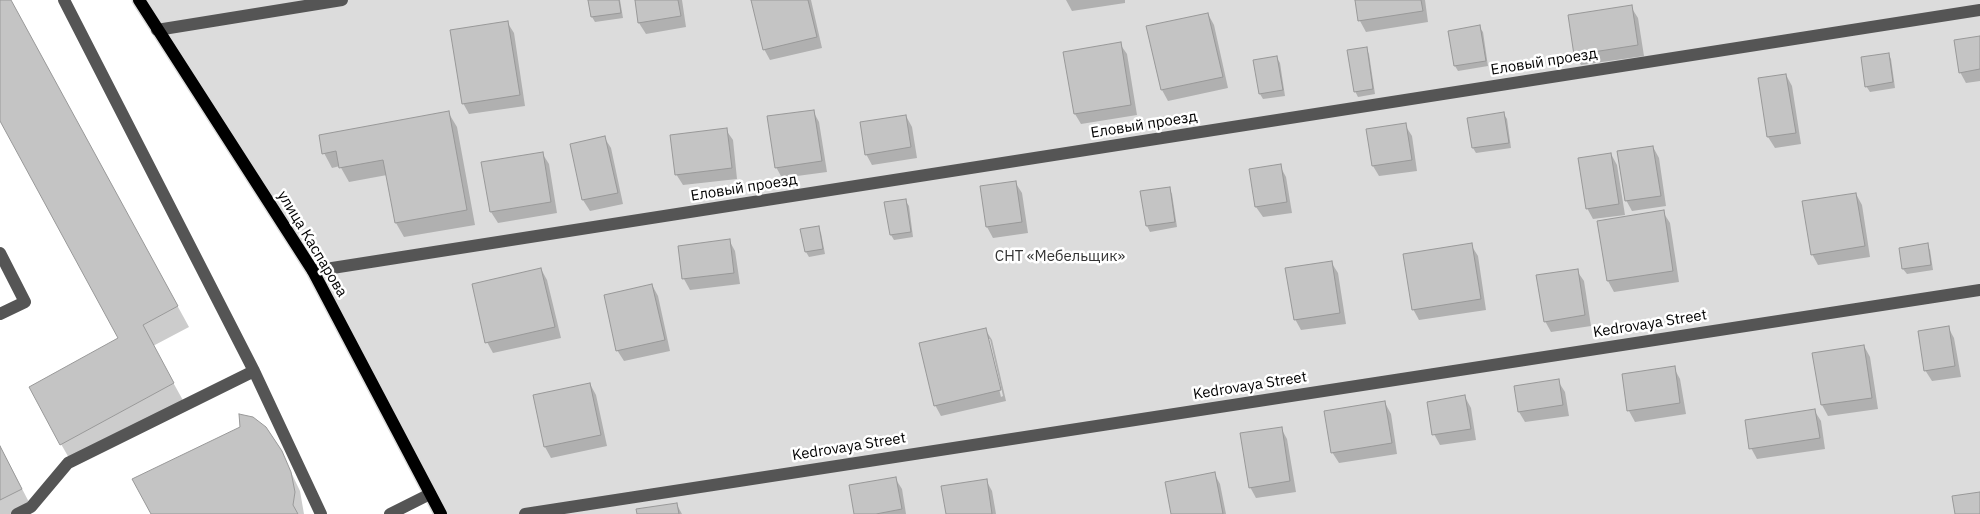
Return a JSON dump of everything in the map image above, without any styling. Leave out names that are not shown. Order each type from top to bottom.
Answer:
[{"type":"main road","name":"улица Каспарова","points":[[139,0],[312,271],[441,514]]},
{"type":"street","points":[[64,0],[254,372],[320,514]]},
{"type":"street","points":[[157,30],[342,0]]},
{"type":"street","name":"Еловый проезд","points":[[312,271],[1980,10]]},
{"type":"street","points":[[0,253],[25,302],[0,314]]},
{"type":"street","name":"Kedrovaya Street","points":[[525,514],[1980,290]]},
{"type":"street","points":[[17,514],[31,507],[68,463],[254,372]]},
{"type":"street","points":[[390,514],[430,494]]},
{"type":"green space","name":"СНТ «Мебельщик»","points":[[139,0],[1980,0],[1980,514],[441,514],[313,271]]},
{"type":"building","points":[[0,0],[11,0],[178,306],[143,325],[174,383],[60,445],[29,387],[118,338],[0,121]]},
{"type":"building","points":[[588,0],[619,0],[621,13],[591,17]]},
{"type":"building","points":[[635,0],[678,0],[681,16],[638,23]]},
{"type":"building","points":[[751,0],[808,0],[817,37],[763,50]]},
{"type":"building","points":[[1355,0],[1421,0],[1423,11],[1358,21]]},
{"type":"building","points":[[1632,5],[1638,45],[1574,55],[1568,15]]},
{"type":"building","points":[[1208,13],[1223,77],[1161,90],[1146,26]]},
{"type":"building","points":[[508,21],[520,95],[462,104],[450,30]]},
{"type":"building","points":[[1480,25],[1486,61],[1454,66],[1448,31]]},
{"type":"building","points":[[1980,36],[1980,69],[1959,73],[1954,40]]},
{"type":"building","points":[[1121,42],[1131,105],[1074,114],[1063,52]]},
{"type":"building","points":[[1367,47],[1373,89],[1354,92],[1347,50]]},
{"type":"building","points":[[1889,53],[1893,82],[1865,87],[1861,57]]},
{"type":"building","points":[[1277,56],[1283,90],[1259,94],[1253,60]]},
{"type":"building","points":[[1786,74],[1796,133],[1767,137],[1758,78]]},
{"type":"building","points":[[814,110],[822,161],[775,168],[767,116]]},
{"type":"building","points":[[449,111],[467,210],[395,223],[383,160],[339,168],[336,151],[322,154],[319,135]]},
{"type":"building","points":[[1504,112],[1509,143],[1472,148],[1467,118]]},
{"type":"building","points":[[906,115],[911,147],[865,155],[860,122]]},
{"type":"building","points":[[1406,123],[1412,160],[1372,166],[1366,129]]},
{"type":"building","points":[[727,128],[732,168],[675,175],[670,135]]},
{"type":"building","points":[[605,136],[618,193],[582,200],[570,144]]},
{"type":"building","points":[[1653,146],[1661,196],[1625,201],[1617,151]]},
{"type":"building","points":[[543,152],[551,202],[490,212],[481,162]]},
{"type":"building","points":[[1611,153],[1619,204],[1586,209],[1578,158]]},
{"type":"building","points":[[1281,164],[1287,202],[1255,207],[1249,169]]},
{"type":"building","points":[[1016,181],[1022,222],[986,227],[980,186]]},
{"type":"building","points":[[1170,187],[1175,222],[1146,226],[1140,191]]},
{"type":"building","points":[[1856,193],[1865,246],[1811,255],[1802,201]]},
{"type":"building","points":[[906,199],[911,232],[890,235],[884,202]]},
{"type":"building","points":[[1664,210],[1673,271],[1607,281],[1597,221]]},
{"type":"building","points":[[819,226],[823,249],[805,252],[800,229]]},
{"type":"building","points":[[730,239],[734,273],[682,279],[678,246]]},
{"type":"building","points":[[1472,243],[1481,299],[1412,310],[1403,254]]},
{"type":"building","points":[[1928,243],[1931,265],[1902,269],[1899,248]]},
{"type":"building","points":[[1332,261],[1340,313],[1294,320],[1285,268]]},
{"type":"building","points":[[541,268],[555,327],[485,343],[472,284]]},
{"type":"building","points":[[1578,269],[1585,315],[1544,322],[1536,275]]},
{"type":"building","points":[[652,284],[665,340],[616,351],[604,295]]},
{"type":"building","points":[[1949,326],[1955,366],[1924,371],[1918,331]]},
{"type":"building","points":[[986,328],[1001,390],[934,406],[919,343]]},
{"type":"building","points":[[1864,345],[1872,398],[1821,405],[1812,353]]},
{"type":"building","points":[[1675,366],[1680,403],[1627,411],[1622,374]]},
{"type":"building","points":[[1559,379],[1563,405],[1518,412],[1514,386]]},
{"type":"building","points":[[590,383],[601,435],[544,447],[533,395]]},
{"type":"building","points":[[1465,395],[1471,429],[1432,435],[1427,402]]},
{"type":"building","points":[[1385,401],[1392,443],[1331,453],[1324,411]]},
{"type":"building","points":[[1815,409],[1820,438],[1749,449],[1745,420]]},
{"type":"building","points":[[239,414],[253,417],[266,427],[282,451],[291,472],[295,492],[293,505],[298,514],[151,514],[132,479],[240,427]]},
{"type":"building","points":[[1282,427],[1290,481],[1249,488],[1240,433]]},
{"type":"building","points":[[0,446],[22,489],[0,500]]},
{"type":"building","points":[[1215,472],[1223,514],[1171,514],[1165,482]]},
{"type":"building","points":[[896,477],[902,509],[876,514],[854,514],[849,485]]},
{"type":"building","points":[[987,479],[992,514],[946,514],[941,486]]},
{"type":"building","points":[[1980,492],[1980,514],[1955,514],[1952,496]]},
{"type":"building","points":[[677,503],[679,514],[637,514],[636,509]]}]
